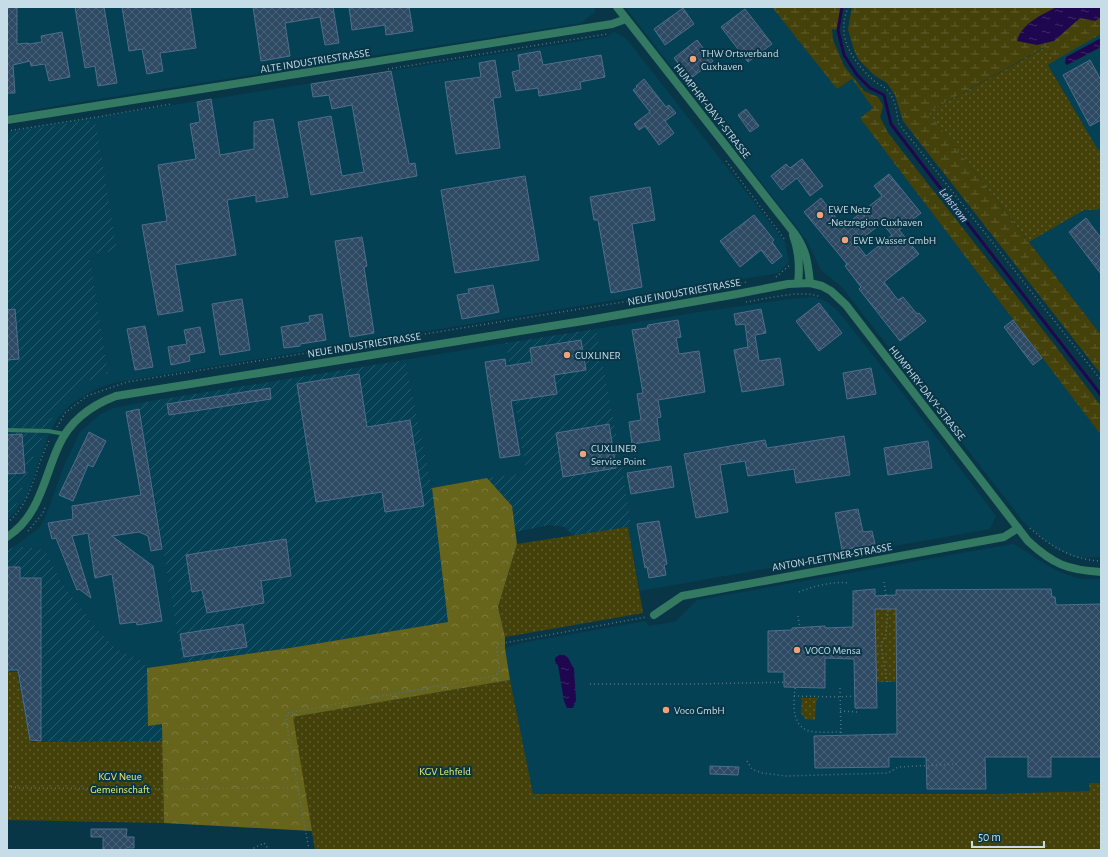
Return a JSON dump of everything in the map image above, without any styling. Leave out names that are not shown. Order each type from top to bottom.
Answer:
[{"type":"street","name":"HUMPHRY-DAVY-STRASSE","points":[[617,7],[801,242],[808,262],[810,284]]},
{"type":"street","name":"ALTE INDUSTRIESTRASSE","points":[[7,120],[460,49],[612,24],[626,19]]},
{"type":"street","name":"HUMPHRY-DAVY-STRASSE","points":[[790,229],[798,251],[798,283],[822,286],[846,305],[1028,542],[1051,560],[1066,567],[1101,572]]},
{"type":"street","name":"NEUE INDUSTRIESTRASSE","points":[[7,536],[21,526],[40,497],[59,445],[65,434],[72,425],[94,406],[107,399],[125,394],[588,320],[798,283]]},
{"type":"street","name":"HUMPHRY-DAVY-STRASSE","points":[[1018,528],[1054,556],[1068,563],[1082,567],[1101,567]]},
{"type":"street","name":"ANTON-FLETTNER-STRASSE","points":[[654,615],[682,596],[1004,537],[1018,528]]},
{"type":"lane","points":[[7,430],[48,431],[65,434]]},
{"type":"path","points":[[848,7],[844,26],[846,42],[862,70],[873,80],[885,87],[893,98],[898,124],[1101,380]]},
{"type":"path","points":[[385,70],[610,33]]},
{"type":"path","points":[[7,131],[176,103]]},
{"type":"path","points":[[724,160],[787,242]]},
{"type":"path","points":[[775,278],[792,264]]},
{"type":"path","points":[[743,303],[792,295]]},
{"type":"path","points":[[24,534],[32,527],[43,513],[45,506]]},
{"type":"path","points":[[799,592],[808,588],[840,582],[848,583]]},
{"type":"path","points":[[884,582],[886,595]]},
{"type":"path","points":[[887,682],[881,645],[886,634],[888,609]]},
{"type":"path","points":[[798,616],[800,628]]},
{"type":"path","points":[[309,850],[286,722],[287,713],[493,676],[499,673],[500,669],[497,646],[499,644],[645,618]]},
{"type":"path","points":[[590,684],[796,682],[794,696],[795,715],[797,721],[802,727],[808,731],[841,732]]},
{"type":"path","points":[[840,688],[841,735]]},
{"type":"path","points":[[794,696],[854,696]]},
{"type":"path","points":[[840,711],[857,712],[857,708]]},
{"type":"path","points":[[746,761],[752,769],[762,773],[786,776],[888,773],[898,766],[957,764]]},
{"type":"path","points":[[7,786],[19,788],[164,789],[298,788]]},
{"type":"path","points":[[250,850],[264,843],[269,850]]},
{"type":"shaded area","points":[[7,7],[594,7],[595,12],[581,23],[61,105],[7,115]]},
{"type":"shaded area","points":[[625,7],[772,7],[837,89],[852,79],[873,108],[860,118],[1101,435],[1101,557],[1077,558],[1057,549],[1038,535],[1022,520],[843,288],[821,270],[807,241]]},
{"type":"shaded area","points":[[614,32],[624,37],[629,42],[785,242],[789,262],[778,273],[113,383],[94,390],[71,404],[56,420],[48,437],[26,497],[7,520],[7,131],[606,37]]},
{"type":"shaded area","points":[[1101,34],[1101,149],[1098,150],[1048,64]]},
{"type":"shaded area","points":[[92,121],[96,125],[117,251],[89,254],[108,373],[78,385],[55,412],[35,452],[16,505],[7,513],[7,133]]},
{"type":"shaded area","points":[[1101,208],[1101,335],[1029,242],[1084,210],[1097,210]]},
{"type":"shaded area","points":[[813,297],[827,302],[839,312],[911,404],[996,516],[990,529],[640,591],[628,527],[631,527],[596,329],[700,312]]},
{"type":"shaded area","name":"CUXLINER","points":[[596,329],[622,466],[631,527],[573,536],[565,527],[549,525],[515,532],[512,506],[487,478],[526,473],[506,343]]},
{"type":"shaded area","points":[[506,343],[526,473],[487,478],[432,488],[405,360]]},
{"type":"shaded area","points":[[405,360],[432,488],[448,622],[290,648],[182,663],[139,403]]},
{"type":"shaded area","points":[[139,403],[182,663],[147,668],[139,659],[116,649],[98,630],[73,598],[40,549],[15,546],[39,528],[45,518],[64,466],[80,432],[101,414],[113,408]]},
{"type":"shaded area","points":[[1013,544],[1059,572],[1080,579],[1101,579],[1101,783],[1090,783],[1090,791],[994,794],[533,794],[505,648],[522,643],[646,621],[648,626],[675,622],[697,600]]},
{"type":"shaded area","points":[[15,546],[40,549],[47,554],[59,578],[98,630],[116,649],[139,659],[147,668],[148,725],[162,724],[163,741],[29,742],[17,672],[7,672],[7,551]]},
{"type":"green space","points":[[772,7],[842,7],[838,30],[832,29],[833,40],[844,66],[864,91],[878,97],[883,106],[880,117],[888,133],[1101,406],[1101,435],[860,118],[873,108],[852,79],[837,89]]},
{"type":"green space","points":[[852,7],[1101,7],[1101,34],[1054,61],[1045,47],[928,112],[1101,335],[1101,374],[903,121],[895,95],[887,83],[874,75],[859,60],[854,50],[848,29]]},
{"type":"green space","points":[[1046,47],[1054,61],[1048,65],[1098,150],[1101,149],[1101,208],[1097,210],[1084,210],[1029,242],[928,112]]},
{"type":"green space","points":[[487,478],[512,506],[517,544],[498,607],[505,637],[505,648],[510,680],[293,717],[312,831],[164,823],[162,724],[148,726],[147,668],[290,648],[448,622],[432,488]]},
{"type":"green space","points":[[628,527],[643,613],[505,637],[498,607],[517,544]]},
{"type":"green space","points":[[875,609],[896,609],[896,682],[876,682]]},
{"type":"green space","name":"KGV Neue Gemeinschaft","points":[[7,672],[17,672],[30,742],[163,741],[164,823],[7,820]]},
{"type":"green space","name":"KGV Lehfeld","points":[[510,680],[533,794],[994,794],[1090,791],[1089,783],[1101,783],[1101,850],[315,850],[292,717]]},
{"type":"green space","points":[[802,698],[818,698],[816,702],[815,720],[805,719],[801,713]]},
{"type":"water","points":[[1057,7],[1101,7],[1101,17],[1095,21],[1080,18],[1054,41],[1037,45],[1017,41],[1019,35],[1033,20]]},
{"type":"water","points":[[1101,38],[1101,47],[1067,65],[1065,63],[1066,57]]},
{"type":"water","points":[[559,655],[565,655],[574,668],[576,700],[573,708],[567,708],[564,701],[558,665],[555,663],[555,658]]},
{"type":"building","points":[[7,7],[17,7],[17,44],[42,42],[41,36],[62,32],[70,77],[49,81],[45,64],[31,66],[30,61],[13,65],[15,93],[7,93]]},
{"type":"building","points":[[75,7],[104,7],[117,83],[98,86],[95,66],[85,68]]},
{"type":"building","points":[[122,7],[190,7],[196,48],[160,53],[163,71],[147,74],[142,49],[129,51]]},
{"type":"building","points":[[253,7],[333,7],[339,43],[325,45],[320,17],[285,23],[290,56],[261,61]]},
{"type":"building","points":[[349,7],[409,7],[413,31],[386,35],[385,25],[352,30]]},
{"type":"building","points":[[683,8],[694,24],[665,45],[654,29]]},
{"type":"building","points":[[745,9],[772,44],[748,62],[721,27]]},
{"type":"building","name":"THW Ortsverband Cuxhaven","points":[[697,40],[713,61],[690,79],[674,58]]},
{"type":"building","points":[[540,51],[543,65],[601,55],[605,77],[580,82],[581,89],[539,96],[538,88],[516,91],[512,72],[520,70],[518,55]]},
{"type":"building","points":[[495,60],[501,97],[493,98],[500,148],[456,154],[445,82],[481,77],[479,63]]},
{"type":"building","points":[[1090,60],[1101,80],[1101,120],[1090,126],[1063,75]]},
{"type":"building","points":[[391,71],[409,164],[415,163],[417,176],[311,195],[298,122],[331,116],[342,176],[364,172],[352,105],[332,109],[329,95],[313,97],[311,84]]},
{"type":"building","points":[[644,79],[666,107],[669,105],[676,113],[665,121],[674,133],[659,145],[645,126],[639,130],[634,124],[650,112],[633,90]]},
{"type":"building","points":[[211,99],[220,155],[254,149],[254,122],[273,119],[288,197],[256,202],[256,195],[227,200],[236,255],[175,265],[183,311],[158,315],[142,225],[167,221],[158,165],[196,159],[190,124],[200,122],[197,102]]},
{"type":"building","points":[[746,109],[759,126],[750,132],[738,115]]},
{"type":"building","points":[[802,159],[823,186],[810,196],[797,178],[782,190],[771,176],[786,164],[790,168]]},
{"type":"building","points":[[889,174],[921,213],[899,230],[919,254],[884,282],[898,300],[903,297],[917,314],[919,313],[926,321],[900,341],[859,289],[861,287],[845,266],[847,264],[804,212],[821,198],[843,227],[882,196],[874,186]],"holes":[[[882,223],[892,235],[866,256],[856,243]]]},
{"type":"building","points":[[525,176],[539,260],[455,273],[441,190]]},
{"type":"building","points":[[650,187],[655,220],[632,224],[642,287],[611,293],[598,220],[594,220],[590,197]]},
{"type":"building","points":[[754,215],[774,240],[772,242],[782,256],[772,264],[761,250],[740,267],[720,241]]},
{"type":"building","points":[[1086,218],[1101,238],[1101,274],[1069,232]]},
{"type":"building","points":[[362,237],[367,266],[364,267],[374,333],[350,337],[335,241]]},
{"type":"building","points":[[493,285],[499,312],[462,319],[457,295],[469,293],[468,289]]},
{"type":"building","points":[[242,299],[250,350],[220,355],[212,304]]},
{"type":"building","points":[[819,303],[842,333],[819,351],[796,321]]},
{"type":"building","points":[[15,309],[19,359],[7,360],[7,310]]},
{"type":"building","points":[[761,309],[766,333],[755,335],[759,361],[780,358],[784,385],[742,392],[734,350],[748,347],[745,324],[736,325],[734,314]]},
{"type":"building","points":[[322,314],[326,340],[284,348],[281,327],[310,322],[309,316]]},
{"type":"building","points":[[678,320],[681,337],[676,338],[679,354],[699,351],[705,392],[658,400],[661,417],[657,418],[660,440],[632,444],[629,422],[641,420],[637,394],[643,393],[632,330],[647,328],[648,325]]},
{"type":"building","points":[[1013,320],[1042,358],[1033,365],[1004,327]]},
{"type":"building","points":[[145,326],[153,367],[135,370],[127,329]]},
{"type":"building","points":[[200,327],[205,352],[189,355],[190,361],[171,365],[168,347],[187,344],[184,330]]},
{"type":"building","points":[[581,340],[586,370],[554,375],[557,394],[511,401],[520,455],[500,458],[485,362],[505,359],[506,366],[532,362],[530,348]]},
{"type":"building","points":[[871,368],[876,394],[847,399],[843,373]]},
{"type":"building","points":[[359,374],[367,427],[410,420],[424,506],[385,512],[382,492],[316,502],[297,384]]},
{"type":"building","points":[[270,388],[271,399],[169,415],[167,404]]},
{"type":"building","points":[[139,409],[162,549],[151,551],[148,536],[139,532],[112,536],[153,566],[162,621],[137,625],[136,622],[120,624],[112,574],[95,578],[88,533],[72,536],[91,598],[79,589],[77,590],[56,538],[52,539],[48,523],[73,519],[72,506],[141,495],[126,412]]},
{"type":"building","points":[[609,424],[616,468],[563,477],[556,433]]},
{"type":"building","points":[[89,432],[106,441],[93,467],[88,465],[73,501],[59,495]]},
{"type":"building","points":[[22,434],[25,473],[7,474],[7,435]]},
{"type":"building","points":[[844,436],[850,475],[796,483],[794,469],[748,476],[745,461],[720,465],[728,512],[696,518],[684,454],[765,440],[767,448]]},
{"type":"building","points":[[928,441],[932,468],[888,475],[884,448]]},
{"type":"building","points":[[671,466],[674,487],[631,494],[627,473]]},
{"type":"building","points":[[858,509],[863,532],[872,531],[875,544],[842,550],[835,513]]},
{"type":"building","points":[[659,521],[667,564],[664,565],[666,575],[649,578],[647,567],[645,568],[637,524]]},
{"type":"building","points":[[286,539],[291,576],[261,581],[264,603],[207,613],[202,590],[192,592],[186,555]]},
{"type":"building","points":[[7,567],[20,567],[20,578],[41,578],[41,741],[30,740],[18,670],[7,670]]},
{"type":"building","points":[[875,589],[875,596],[896,595],[896,590],[1051,589],[1052,597],[1055,597],[1056,605],[1101,604],[1101,757],[1051,757],[1051,777],[1028,777],[1028,757],[985,757],[986,789],[927,789],[926,757],[889,757],[889,767],[815,768],[814,736],[897,734],[896,609],[875,609],[877,708],[855,708],[854,659],[825,658],[825,688],[784,687],[784,672],[768,672],[768,631],[825,626],[825,628],[853,627],[853,591]]},
{"type":"building","points":[[243,624],[247,647],[184,657],[180,634]]},
{"type":"building","points":[[710,766],[739,767],[738,775],[710,774]]},
{"type":"building","points":[[91,829],[127,829],[126,837],[134,837],[134,848],[126,848],[126,850],[103,850],[103,837],[91,837]]},
{"type":"waterway","name":"Lehstrom","points":[[842,7],[838,30],[844,55],[857,75],[870,88],[884,95],[891,124],[1101,395]]},
{"type":"place","name":"THW Ortsverband Cuxhaven","points":[[693,59]]},
{"type":"place","name":"EWE Netz -Netzregion Cuxhaven","points":[[820,215]]},
{"type":"place","name":"EWE Wasser GmbH","points":[[845,240]]},
{"type":"place","name":"CUXLINER","points":[[567,355]]},
{"type":"place","name":"CUXLINER Service Point","points":[[583,454]]},
{"type":"place","name":"VOCO Mensa","points":[[797,650]]},
{"type":"place","name":"Voco GmbH","points":[[666,710]]}]
